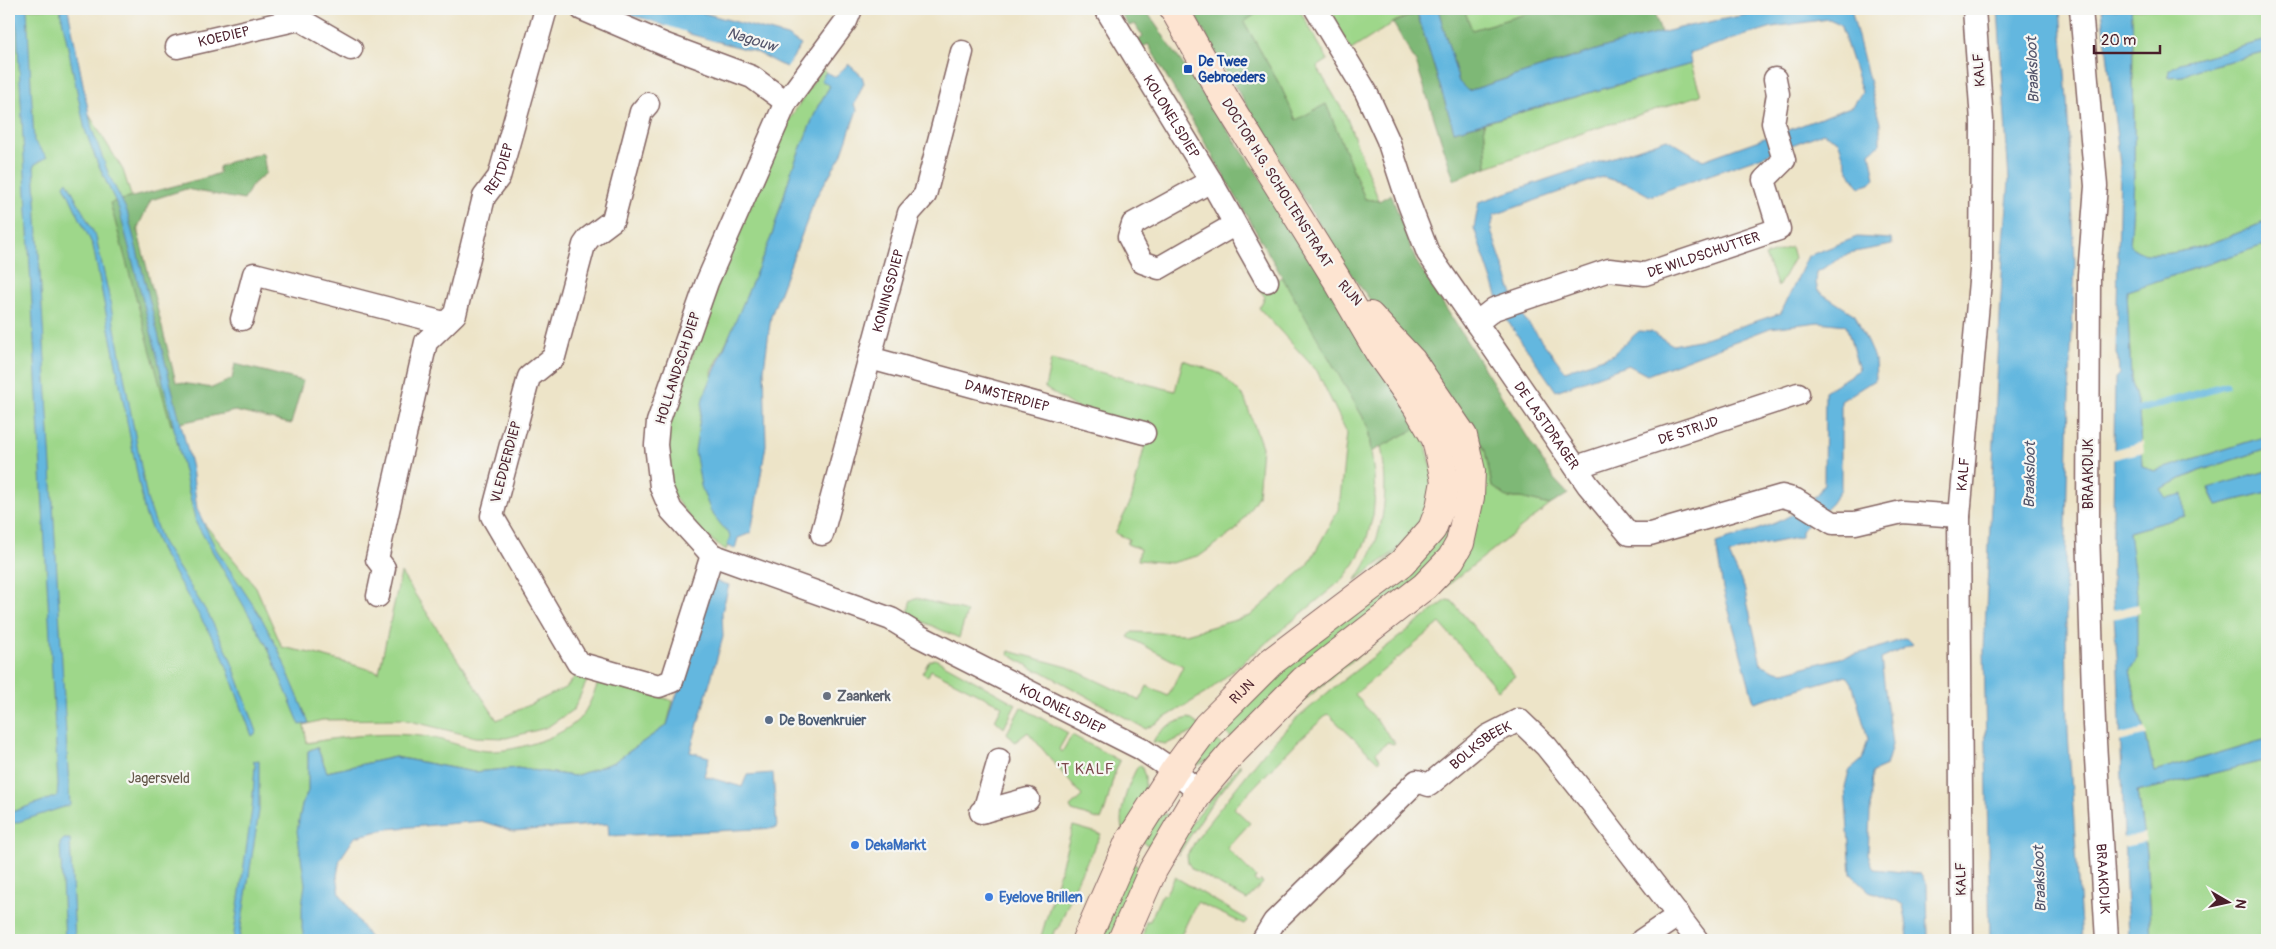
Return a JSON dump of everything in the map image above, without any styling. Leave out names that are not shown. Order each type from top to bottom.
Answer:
[{"type":"main road","name":"DOCTOR H.G. SCHOLTENSTRAAT","points":[[1174,9],[1226,101],[1336,278]]},
{"type":"main road","name":"RIJN","points":[[1086,940],[1123,854],[1174,771],[1207,726],[1271,662],[1402,563],[1432,530],[1440,508],[1445,481],[1436,439],[1416,405],[1380,354],[1336,278]]},
{"type":"main road","name":"RIJN","points":[[1122,940],[1153,870],[1199,792],[1234,751],[1304,680],[1425,586],[1451,559],[1460,543],[1470,497],[1471,471],[1463,436],[1412,361],[1336,278]]},
{"type":"street","name":"REITDIEP","points":[[378,596],[384,568],[377,559],[426,342],[455,314],[484,197],[499,177],[546,9]]},
{"type":"street","points":[[582,9],[647,38],[752,77],[786,102]]},
{"type":"street","name":"KOLONELSDIEP","points":[[1106,9],[1211,181],[1267,281]]},
{"type":"street","name":"DE LASTDRAGER","points":[[1316,9],[1366,92],[1384,132],[1428,253],[1588,485],[1629,534],[1650,534],[1782,496],[1796,500],[1829,522],[1842,524],[1855,523],[1902,512],[1959,516]]},
{"type":"street","name":"KALF","points":[[1962,940],[1959,516],[1981,270],[1982,121],[1974,9]]},
{"type":"street","name":"BRAAKDIJK","points":[[2081,9],[2096,186],[2089,275],[2088,528],[2094,725],[2107,940]]},
{"type":"street","name":"HOLLANDSCH DIEP","points":[[843,13],[786,102],[707,282],[658,422],[656,445],[661,487],[671,510],[712,555],[891,619],[919,636]]},
{"type":"street","name":"KOEDIEP","points":[[177,47],[302,14],[351,49]]},
{"type":"street","name":"KONINGSDIEP","points":[[822,534],[909,213],[925,195],[962,52]]},
{"type":"street","name":"DE WILDSCHUTTER","points":[[1476,323],[1494,309],[1609,270],[1645,274],[1779,229],[1764,180],[1784,160],[1773,123],[1778,94],[1775,79]]},
{"type":"street","name":"VLEDDERDIEP","points":[[648,104],[641,112],[613,220],[585,242],[554,357],[529,377],[492,516],[578,663],[660,686],[672,681],[712,555]]},
{"type":"street","points":[[1211,181],[1133,224],[1129,237],[1142,262],[1159,268],[1234,225]]},
{"type":"street","points":[[242,319],[254,274],[444,323]]},
{"type":"street","name":"DAMSTERDIEP","points":[[870,358],[1144,433]]},
{"type":"street","name":"DE STRIJD","points":[[1576,467],[1798,394]]},
{"type":"street","name":"KOLONELSDIEP","points":[[919,636],[1140,748],[1174,771],[1199,792]]},
{"type":"street","name":"BOLKSBEEK","points":[[1263,940],[1274,922],[1417,781],[1429,785],[1488,736],[1519,720],[1546,746],[1697,940]]},
{"type":"street","points":[[999,760],[982,812],[1028,799]]},
{"type":"street","points":[[1642,940],[1679,915]]},
{"type":"green space","name":"Jagersveld","points":[[9,9],[65,9],[83,105],[123,170],[138,218],[143,284],[198,516],[256,587],[282,647],[379,672],[401,573],[497,720],[567,687],[579,671],[591,672],[574,709],[546,728],[506,738],[475,737],[402,719],[322,720],[304,725],[307,743],[352,736],[398,734],[443,740],[473,749],[498,751],[510,749],[548,738],[577,721],[588,706],[601,677],[673,701],[667,725],[614,762],[575,776],[517,768],[474,772],[395,757],[327,772],[317,747],[308,751],[310,940],[9,940]]},
{"type":"green space","points":[[1118,9],[1145,9],[1257,173],[1421,426],[1371,452],[1368,426],[1148,44],[1141,48],[1137,41],[1143,37],[1135,24],[1129,26]]},
{"type":"green space","points":[[1192,9],[1263,9],[1244,22],[1281,87],[1296,120],[1326,104],[1365,199],[1379,201],[1391,194],[1416,261],[1554,479],[1568,494],[1550,505],[1521,498],[1508,498],[1492,486],[1485,450],[1459,412],[1429,377],[1346,268],[1225,70]]},
{"type":"green space","points":[[1263,9],[1299,9],[1328,60],[1317,67],[1346,116],[1379,201],[1365,199],[1326,104],[1296,121],[1281,87],[1244,22]]},
{"type":"green space","points":[[1326,9],[1416,9],[1417,13],[1396,21],[1351,50]]},
{"type":"green space","points":[[1438,9],[1464,9],[1472,30],[1542,9],[1653,9],[1661,33],[1612,45],[1468,91],[1459,82]]},
{"type":"green space","points":[[1464,9],[1542,9],[1472,30]]},
{"type":"green space","points":[[2131,9],[2267,9],[2267,40],[2180,63],[2168,77],[2183,76],[2198,69],[2267,52],[2267,221],[2224,239],[2178,252],[2146,254],[2130,246],[2134,143]]},
{"type":"green space","points":[[1417,13],[1454,131],[1484,123],[1487,167],[1454,180],[1416,62],[1393,23]]},
{"type":"green space","points":[[1691,64],[1701,95],[1588,131],[1487,167],[1484,123]]},
{"type":"green space","points":[[822,68],[826,72],[821,80],[830,86],[818,106],[792,169],[772,235],[741,311],[712,372],[731,536],[726,550],[700,532],[669,490],[663,440],[740,220],[781,133]]},
{"type":"green space","points":[[263,153],[266,173],[252,185],[244,200],[186,189],[151,200],[137,229],[176,382],[212,388],[232,379],[235,364],[303,381],[291,424],[235,411],[171,425],[110,203],[208,177],[219,173],[219,167],[229,162]]},
{"type":"green space","points":[[2267,244],[2267,436],[2155,471],[2142,467],[2139,410],[2131,378],[2127,291]]},
{"type":"green space","points":[[1791,247],[1794,258],[1778,287],[1765,256]]},
{"type":"green space","points":[[1283,276],[1368,426],[1375,494],[1373,516],[1366,541],[1355,563],[1343,579],[1206,693],[1146,729],[1008,654],[1009,651],[1068,667],[1140,701],[1147,686],[1168,696],[1183,666],[1128,637],[1132,632],[1186,634],[1250,616],[1308,565],[1339,508],[1347,433],[1317,371],[1259,308],[1265,297],[1260,290]]},
{"type":"green space","points":[[1051,360],[1175,391],[1183,360],[1221,374],[1244,397],[1262,447],[1258,496],[1236,530],[1201,555],[1171,563],[1138,560],[1140,549],[1127,544],[1129,539],[1115,533],[1131,501],[1149,428],[1075,407],[1045,388]]},
{"type":"green space","points":[[1459,412],[1485,450],[1492,486],[1508,498],[1521,498],[1550,505],[1349,663],[1286,716],[1272,719],[1454,564]]},
{"type":"green space","points":[[1421,426],[1435,480],[1417,535],[1355,581],[1373,550],[1382,517],[1385,482],[1381,446]]},
{"type":"green space","points":[[2267,449],[2267,471],[2209,489],[2217,505],[2267,492],[2267,739],[2154,772],[2138,712],[2130,670],[2137,658],[2129,532],[2185,516],[2165,499],[2160,489],[2199,471]]},
{"type":"green space","points":[[1464,483],[1442,558],[1235,741],[1219,727]]},
{"type":"green space","points":[[917,598],[967,612],[959,638],[908,615],[910,602]]},
{"type":"green space","points":[[1447,600],[1452,601],[1515,676],[1498,690],[1440,623],[1355,694],[1395,743],[1388,742],[1376,752],[1380,760],[1378,762],[1328,714],[1298,741],[1234,808],[1250,823],[1227,848],[1256,877],[1254,880],[1258,883],[1261,880],[1263,883],[1247,900],[1192,869],[1188,863],[1187,855],[1204,828],[1267,749],[1293,722],[1333,688]]},
{"type":"green space","points":[[935,659],[1016,704],[1004,728],[995,720],[1002,706],[931,670],[928,676],[922,673],[929,661]]},
{"type":"green space","points":[[1021,707],[1068,733],[1059,749],[1062,752],[1072,735],[1120,761],[1101,820],[1072,811],[1070,807],[1082,796],[1028,732],[1015,742],[1007,733]]},
{"type":"green space","points":[[1189,718],[1203,728],[1166,744],[1153,742],[1155,737],[1168,726]]},
{"type":"green space","points":[[1212,736],[1226,748],[1215,757],[1196,766],[1194,765]]},
{"type":"green space","points":[[2267,760],[2267,939],[2151,940],[2146,852],[2137,792]]},
{"type":"green space","points":[[1240,764],[1240,768],[1209,807],[1178,855],[1183,833]]},
{"type":"green space","points":[[1141,765],[1145,777],[1145,808],[1123,831],[1121,817],[1125,798],[1135,772],[1138,766]]},
{"type":"green space","points":[[1163,813],[1169,816],[1159,851],[1139,840]]},
{"type":"green space","points":[[1073,826],[1101,834],[1079,877],[1058,929],[1055,929],[1051,940],[1040,940]]},
{"type":"green space","points":[[1128,861],[1148,872],[1117,940],[1094,940]]},
{"type":"green space","points":[[1175,877],[1248,920],[1244,924],[1197,902],[1179,939],[1142,940],[1146,921],[1150,921],[1162,894],[1165,895]]},
{"type":"water","points":[[9,9],[17,12],[18,9],[27,9],[34,141],[47,157],[34,165],[70,805],[9,825],[9,813],[57,796],[58,785],[17,28],[15,19],[9,16]]},
{"type":"water","points":[[60,9],[68,9],[92,129],[109,175],[127,211],[192,468],[197,509],[216,549],[261,617],[278,649],[309,723],[300,725],[267,646],[196,523],[155,347],[119,209],[97,162],[85,130]]},
{"type":"water","points":[[623,9],[675,9],[666,26],[647,19],[627,15]]},
{"type":"water","points":[[1416,9],[1438,9],[1459,82],[1468,91],[1612,45],[1684,27],[1775,9],[1851,9],[1880,123],[1880,144],[1870,153],[1875,178],[1870,184],[1860,187],[1849,171],[1838,141],[1823,133],[1784,148],[1778,134],[1853,106],[1862,92],[1840,24],[1829,19],[1772,27],[1689,53],[1691,64],[1454,131]]},
{"type":"water","name":"Braaksloot","points":[[1998,9],[2060,9],[2067,100],[2075,263],[2069,397],[2065,573],[2068,733],[2082,940],[1990,940],[1984,650],[2003,254],[2009,181]]},
{"type":"water","points":[[2102,9],[2131,9],[2134,143],[2130,246],[2146,254],[2178,252],[2224,239],[2267,221],[2267,244],[2127,291],[2131,378],[2139,410],[2142,467],[2155,471],[2267,436],[2267,449],[2199,471],[2160,489],[2166,498],[2183,494],[2185,516],[2129,532],[2137,594],[2137,658],[2130,670],[2138,712],[2154,772],[2267,739],[2267,760],[2137,792],[2146,852],[2151,940],[2128,940],[2118,670],[2112,590],[2115,378],[2119,374],[2116,353],[2120,165]]},
{"type":"water","points":[[693,10],[787,36],[801,45],[787,67],[783,66],[756,52],[686,33]]},
{"type":"water","points":[[2267,40],[2267,52],[2198,69],[2183,76],[2168,77],[2169,70],[2180,63]]},
{"type":"water","points":[[848,64],[862,76],[864,83],[854,105],[857,110],[841,156],[816,197],[771,316],[764,369],[766,445],[751,533],[738,538],[735,549],[727,546],[730,536],[711,512],[701,486],[695,451],[703,398],[772,235],[792,169],[818,106],[830,86],[821,80],[826,72],[836,77]]},
{"type":"water","points":[[1770,136],[1774,152],[1650,196],[1628,184],[1602,177],[1494,215],[1491,230],[1518,310],[1565,371],[1612,355],[1639,331],[1651,332],[1673,345],[1702,339],[1781,313],[1808,256],[1857,237],[1891,239],[1892,245],[1849,253],[1817,272],[1816,283],[1818,291],[1855,315],[1875,360],[1876,379],[1841,401],[1841,489],[1831,504],[1801,531],[1801,537],[1751,547],[1729,555],[1744,587],[1761,664],[1776,671],[1784,672],[1872,650],[1907,638],[1913,644],[1881,659],[1892,745],[1886,766],[1872,772],[1868,855],[1874,869],[1920,874],[1927,884],[1928,940],[1908,940],[1903,905],[1869,891],[1851,874],[1845,787],[1849,771],[1862,760],[1868,739],[1852,683],[1848,677],[1843,676],[1754,702],[1723,589],[1716,543],[1790,516],[1815,497],[1824,484],[1825,391],[1859,370],[1846,325],[1818,322],[1770,328],[1647,375],[1628,365],[1556,391],[1504,316],[1474,228],[1479,202],[1667,139],[1703,160]]},
{"type":"water","points":[[67,181],[96,237],[147,499],[162,542],[208,614],[229,655],[257,732],[252,736],[222,654],[161,551],[145,514],[93,246],[64,185]]},
{"type":"water","points":[[2267,471],[2267,492],[2217,505],[2209,488]]},
{"type":"water","points":[[713,580],[729,585],[722,612],[723,637],[690,752],[709,757],[704,776],[742,787],[747,775],[773,773],[777,828],[609,836],[608,824],[513,831],[481,821],[387,829],[355,837],[340,859],[337,876],[340,894],[371,940],[305,940],[302,929],[302,905],[305,884],[297,831],[302,805],[308,791],[308,751],[317,747],[327,772],[395,757],[474,772],[517,768],[575,776],[614,762],[667,725]]},
{"type":"water","points":[[259,760],[259,811],[239,940],[233,940],[252,809],[255,765],[253,761]]},
{"type":"water","points":[[64,839],[70,839],[75,940],[65,940],[60,843]]},
{"type":"pier","points":[[2143,442],[2144,452],[2111,460],[2111,450]]},
{"type":"pier","points":[[2139,604],[2139,613],[2112,619],[2111,611]]},
{"type":"pier","points":[[2145,728],[2147,735],[2119,742],[2117,735]]},
{"type":"pier","points":[[2145,833],[2147,842],[2123,847],[2121,838]]},
{"type":"waterway","name":"Nagouw","points":[[651,9],[716,30]]},
{"type":"waterway","points":[[2139,410],[2226,385]]},
{"type":"place","name":"De Twee Gebroeders","points":[[1188,69]]},
{"type":"place","name":"Zaankerk","points":[[827,696]]},
{"type":"place","name":"De Bovenkruier","points":[[769,720]]},
{"type":"place","name":"DekaMarkt","points":[[855,845]]},
{"type":"place","name":"Eyelove Brillen","points":[[989,897]]},
{"type":"district","name":"'T KALF","points":[[1086,769]]}]
